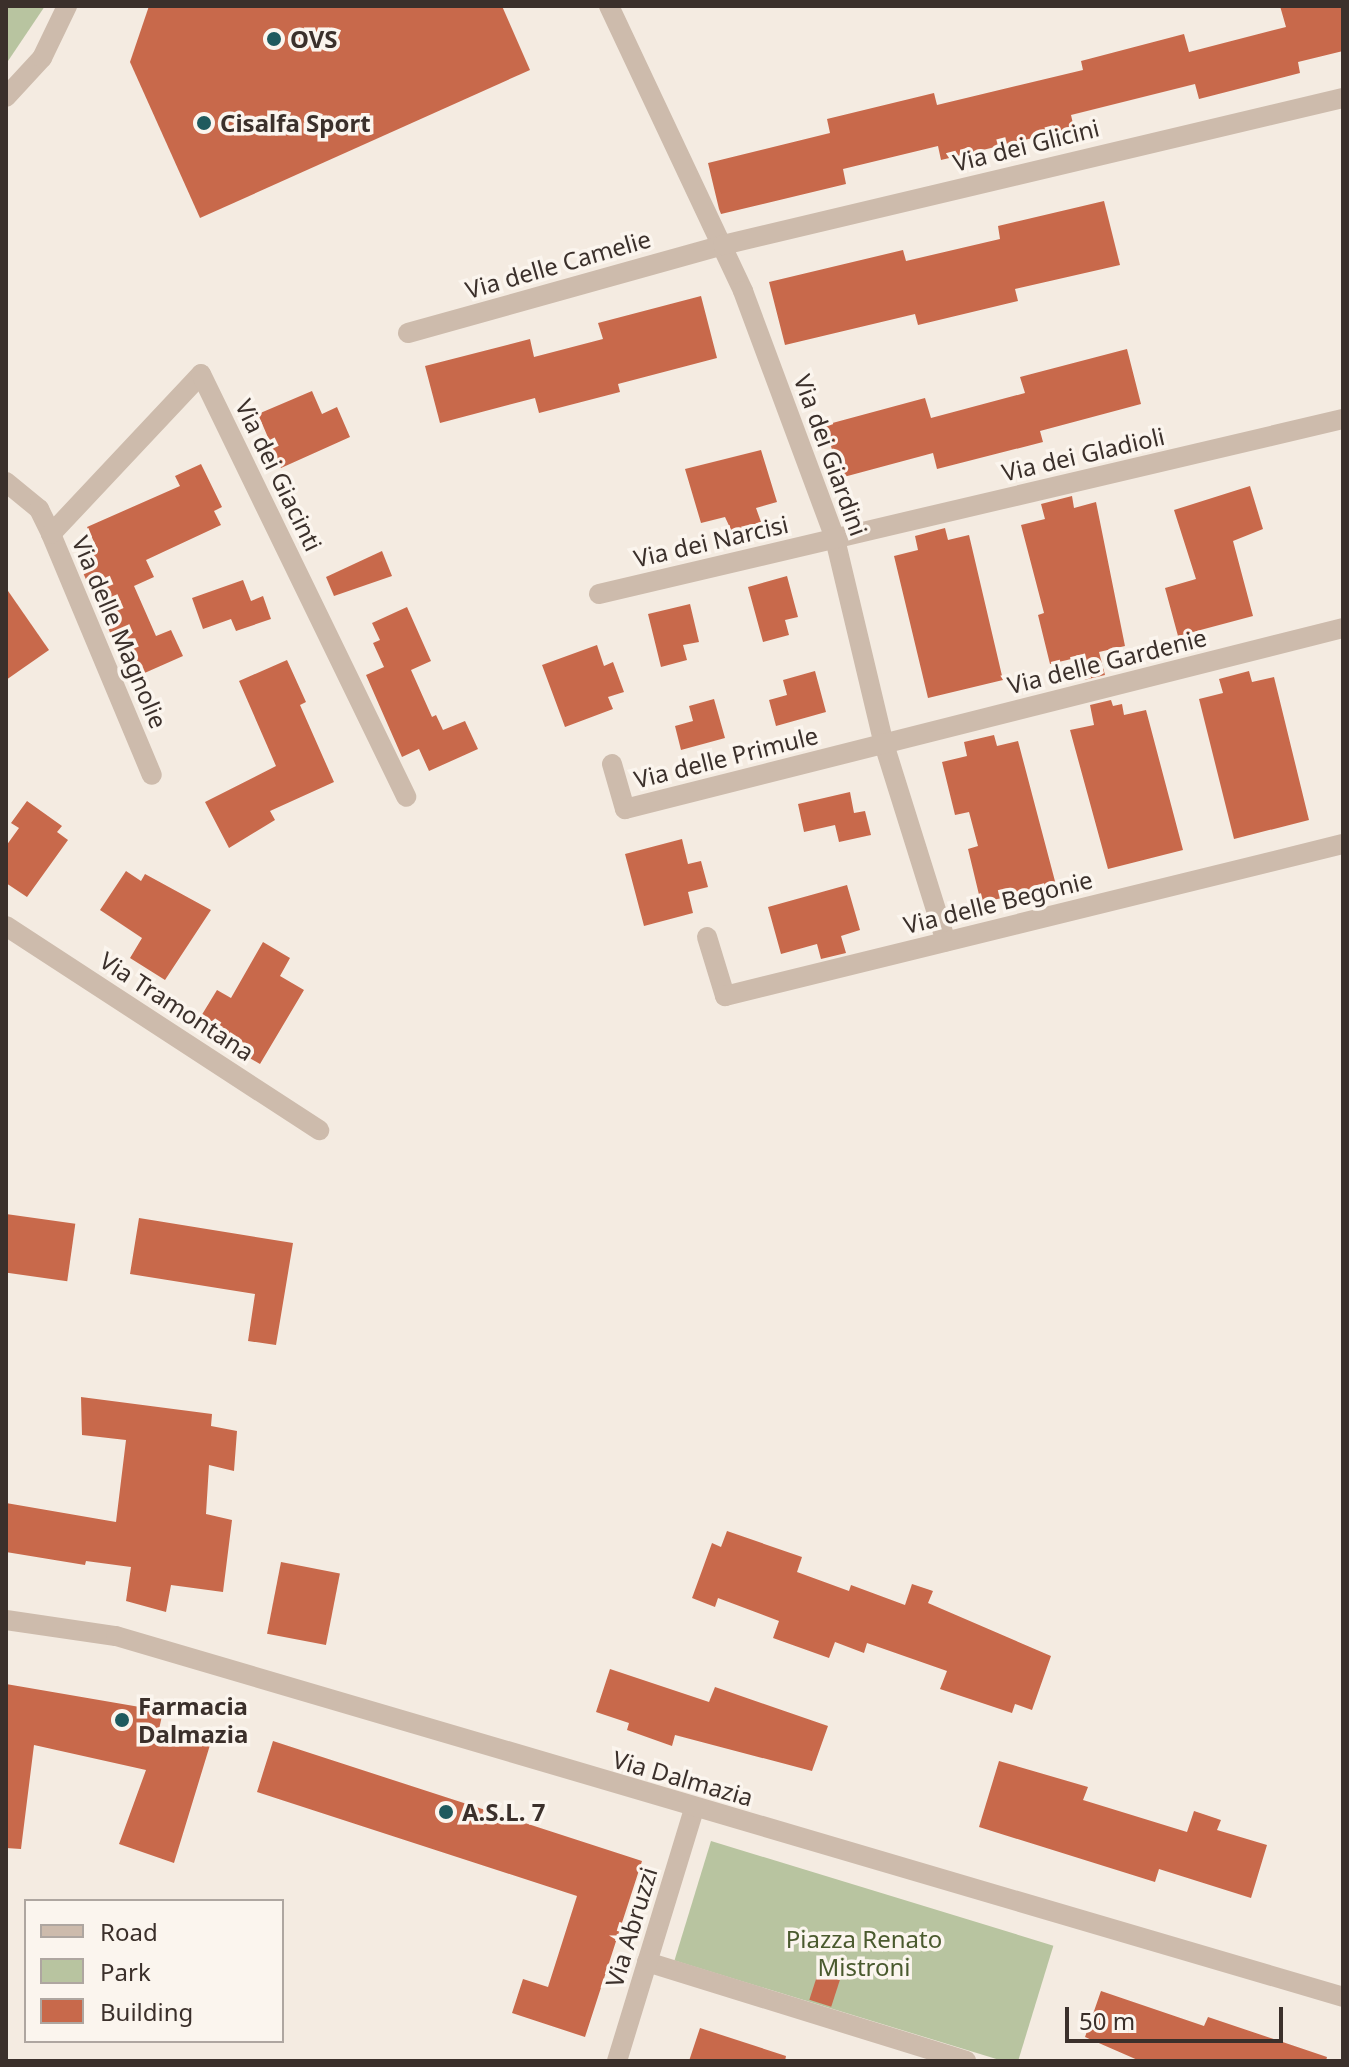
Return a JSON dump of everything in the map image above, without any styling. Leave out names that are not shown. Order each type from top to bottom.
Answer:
[{"type":"street","points":[[6,97],[42,58],[67,6]]},
{"type":"street","name":"Via dei Giardini","points":[[609,6],[723,245],[835,539],[884,744],[946,942]]},
{"type":"street","name":"Via dei Glicini","points":[[723,245],[1343,98]]},
{"type":"street","name":"Via delle Camelie","points":[[408,333],[723,245]]},
{"type":"street","name":"Via dei Giacinti","points":[[51,534],[201,374],[406,797]]},
{"type":"street","name":"Via dei Gladioli","points":[[835,539],[1343,419]]},
{"type":"street","name":"Via delle Magnolie","points":[[6,482],[39,509],[152,775]]},
{"type":"street","name":"Via dei Narcisi","points":[[599,594],[835,539]]},
{"type":"street","name":"Via delle Gardenie","points":[[884,744],[1343,628]]},
{"type":"street","name":"Via delle Primule","points":[[612,764],[625,809],[884,744]]},
{"type":"street","name":"Via delle Begonie","points":[[707,937],[725,996],[1343,844]]},
{"type":"street","name":"Via Tramontana","points":[[6,926],[319,1130]]},
{"type":"street","name":"Via Dalmazia","points":[[6,1620],[116,1636],[694,1809],[1343,1997]]},
{"type":"street","name":"Via Abruzzi","points":[[617,2061],[694,1809]]},
{"type":"street","points":[[647,1962],[966,2061]]},
{"type":"green space","points":[[6,6],[45,6],[6,64]]},
{"type":"green space","name":"Piazza Renato Mistroni","points":[[711,1841],[1053,1946],[1018,2061],[1003,2061],[674,1961]]},
{"type":"building","points":[[149,6],[502,6],[530,70],[200,218],[130,62]]},
{"type":"building","points":[[1280,6],[1343,6],[1343,51],[1298,62],[1300,73],[1199,99],[1195,84],[1071,115],[1074,128],[941,160],[938,146],[843,169],[846,184],[721,214],[719,209],[708,163],[830,133],[827,119],[934,93],[937,105],[1083,70],[1081,61],[1184,34],[1189,52],[1286,27]]},
{"type":"building","points":[[1104,201],[1120,265],[1015,289],[1018,301],[918,325],[915,314],[785,345],[769,282],[903,250],[906,261],[1000,239],[998,226]]},
{"type":"building","points":[[701,296],[717,358],[618,384],[620,392],[539,413],[535,398],[440,423],[425,366],[530,339],[534,357],[603,339],[598,323]]},
{"type":"building","points":[[1127,349],[1141,404],[1040,431],[1043,442],[937,469],[933,453],[840,478],[825,425],[925,398],[931,418],[1025,393],[1020,377]]},
{"type":"building","points":[[312,391],[322,414],[337,407],[350,437],[281,468],[258,414]]},
{"type":"building","points":[[761,450],[777,502],[756,508],[761,522],[732,532],[725,517],[701,523],[685,469]]},
{"type":"building","points":[[201,464],[222,507],[214,511],[221,525],[146,560],[154,577],[134,586],[156,636],[171,630],[183,656],[131,679],[75,555],[96,546],[87,527],[180,486],[175,476]]},
{"type":"building","points":[[1250,486],[1263,529],[1233,541],[1253,616],[1178,636],[1165,588],[1196,579],[1174,510]]},
{"type":"building","points":[[1072,496],[1074,508],[1096,502],[1125,646],[1099,652],[1105,675],[1084,680],[1080,657],[1050,664],[1038,615],[1044,613],[1021,525],[1045,519],[1041,504]]},
{"type":"building","points":[[945,528],[948,540],[969,535],[1003,680],[928,698],[894,556],[918,550],[915,536]]},
{"type":"building","points":[[382,551],[392,576],[334,596],[326,577]]},
{"type":"building","points":[[787,576],[798,617],[785,620],[789,635],[763,642],[748,587]]},
{"type":"building","points":[[243,580],[251,601],[263,596],[271,619],[236,631],[231,619],[203,629],[192,598]]},
{"type":"building","points":[[6,588],[49,650],[6,680]]},
{"type":"building","points":[[690,604],[699,642],[683,645],[687,660],[661,667],[648,614]]},
{"type":"building","points":[[407,607],[431,661],[411,670],[432,717],[436,715],[443,730],[465,721],[478,749],[429,771],[419,749],[402,757],[366,675],[384,667],[373,643],[380,640],[372,623]]},
{"type":"building","points":[[597,645],[604,666],[613,662],[624,692],[608,697],[613,709],[565,727],[542,665]]},
{"type":"building","points":[[287,660],[306,702],[300,705],[334,782],[270,811],[275,820],[229,848],[205,802],[276,766],[239,681]]},
{"type":"building","points":[[815,671],[826,712],[776,726],[769,700],[787,695],[783,680]]},
{"type":"building","points":[[1249,671],[1252,682],[1274,677],[1309,820],[1234,839],[1199,699],[1223,693],[1219,679]]},
{"type":"building","points":[[714,699],[725,738],[681,750],[675,726],[693,721],[689,706]]},
{"type":"building","points":[[1111,700],[1113,706],[1122,704],[1124,715],[1146,710],[1183,850],[1108,869],[1070,730],[1094,725],[1090,705]]},
{"type":"building","points":[[994,735],[997,746],[1018,741],[1056,885],[981,903],[968,849],[978,846],[969,812],[955,815],[942,762],[967,756],[964,742]]},
{"type":"building","points":[[850,792],[854,813],[865,811],[871,835],[839,842],[835,825],[804,832],[798,804]]},
{"type":"building","points":[[27,801],[62,826],[57,832],[68,840],[27,897],[6,883],[6,846],[19,828],[11,823]]},
{"type":"building","points":[[682,839],[688,864],[701,861],[708,887],[688,892],[693,913],[644,926],[625,854]]},
{"type":"building","points":[[126,871],[141,881],[145,874],[211,910],[165,980],[130,958],[142,938],[100,910]]},
{"type":"building","points":[[847,885],[860,930],[841,936],[846,953],[821,959],[817,944],[781,954],[768,907]]},
{"type":"building","points":[[263,942],[290,958],[280,976],[304,990],[260,1064],[195,1026],[217,990],[231,998]]},
{"type":"building","points":[[6,1214],[75,1224],[67,1281],[6,1273]]},
{"type":"building","points":[[139,1218],[293,1243],[276,1345],[248,1341],[255,1294],[130,1274]]},
{"type":"building","points":[[81,1397],[212,1414],[211,1426],[237,1431],[234,1471],[209,1465],[206,1514],[232,1520],[223,1592],[171,1585],[166,1612],[126,1601],[131,1567],[86,1561],[85,1565],[6,1552],[6,1503],[116,1522],[126,1440],[82,1435]]},
{"type":"building","points":[[727,1531],[802,1557],[797,1572],[849,1591],[851,1585],[905,1605],[912,1584],[933,1591],[928,1603],[1051,1656],[1032,1710],[1015,1704],[1012,1713],[940,1689],[947,1671],[867,1643],[864,1653],[835,1642],[829,1658],[773,1638],[779,1621],[718,1598],[715,1607],[692,1598],[712,1543],[721,1547]]},
{"type":"building","points":[[281,1562],[340,1573],[326,1645],[267,1634]]},
{"type":"building","points":[[610,1669],[709,1702],[715,1687],[828,1726],[812,1771],[675,1735],[672,1746],[627,1730],[629,1723],[596,1712]]},
{"type":"building","points":[[6,1684],[163,1711],[158,1734],[210,1745],[174,1863],[119,1844],[146,1770],[34,1745],[21,1849],[6,1848]]},
{"type":"building","points":[[273,1741],[642,1861],[585,2037],[512,2013],[523,1979],[548,1987],[577,1896],[257,1792]]},
{"type":"building","points":[[999,1761],[1088,1787],[1083,1800],[1187,1832],[1194,1811],[1221,1820],[1217,1830],[1267,1845],[1251,1898],[1159,1869],[1155,1882],[979,1827]]},
{"type":"building","points":[[818,1973],[840,1980],[831,2007],[809,2000]]},
{"type":"building","points":[[1101,1991],[1204,2026],[1208,2017],[1327,2057],[1326,2061],[1140,2061],[1085,2037]]},
{"type":"building","points":[[700,2028],[786,2056],[785,2061],[689,2061]]},
{"type":"place","name":"OVS","points":[[274,39]]},
{"type":"place","name":"Cisalfa Sport","points":[[204,123]]},
{"type":"place","name":"Farmacia Dalmazia","points":[[122,1720]]},
{"type":"place","name":"A.S.L. 7","points":[[446,1812]]}]
